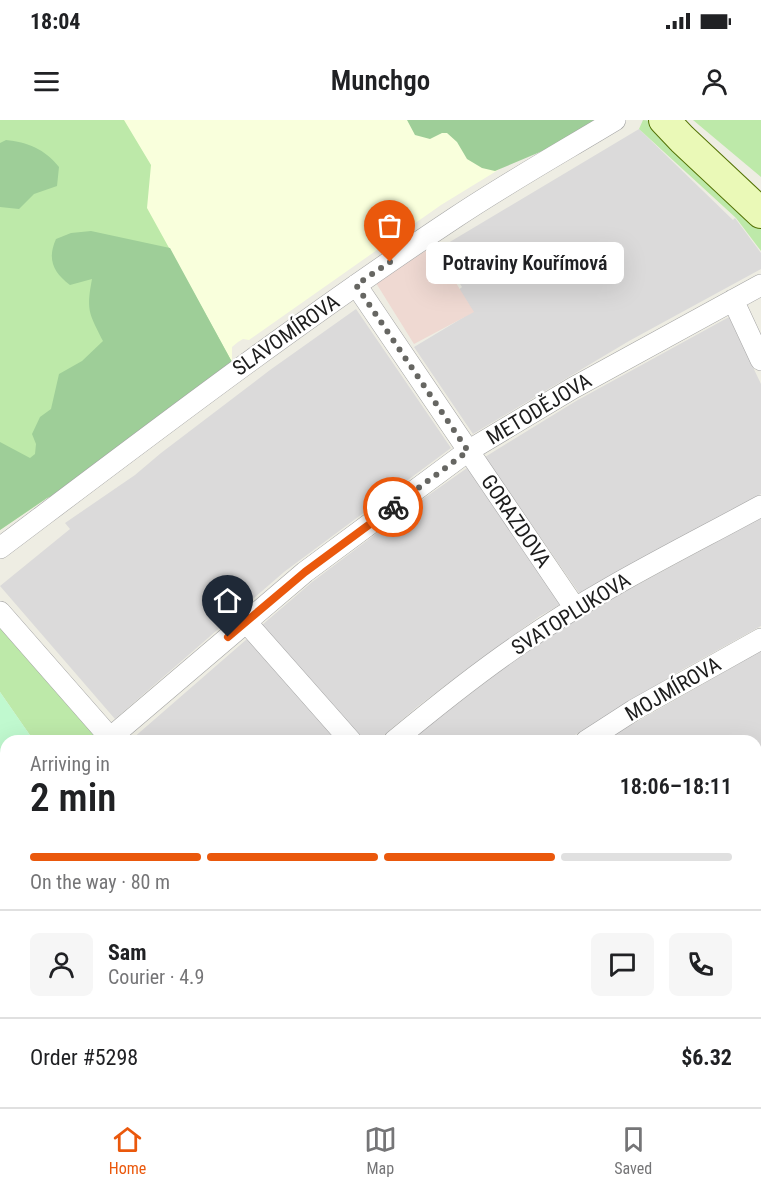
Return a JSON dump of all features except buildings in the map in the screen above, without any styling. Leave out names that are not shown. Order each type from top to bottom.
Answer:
[{"type":"street","name":"SLAVOMÍROVA","points":[[0,548],[249,361],[356,285],[458,216],[615,120]]},
{"type":"street","points":[[664,120],[761,213]]},
{"type":"street","name":"GORAZDOVA","points":[[356,285],[575,608]]},
{"type":"street","name":"METODĚJOVA","points":[[118,735],[305,572],[468,451],[573,388],[761,285]]},
{"type":"street","points":[[733,300],[761,360]]},
{"type":"street","name":"SVATOPLUKOVA","points":[[401,735],[452,693],[575,608],[761,506]]},
{"type":"street","points":[[0,612],[108,735]]},
{"type":"street","points":[[246,622],[346,735]]},
{"type":"street","name":"MOJMÍROVA","points":[[596,735],[761,639]]},
{"type":"shaded area","points":[[0,120],[580,120],[441,205],[249,340],[243,339],[238,342],[232,347],[232,362],[66,490],[47,498],[0,530]]},
{"type":"shaded area","points":[[639,129],[733,220],[735,218],[761,253],[761,269],[629,341],[473,434],[414,347],[464,317],[451,296],[462,287],[438,249]]},
{"type":"shaded area","points":[[433,246],[474,312],[414,344],[376,283]]},
{"type":"shaded area","points":[[356,309],[451,448],[284,572],[115,719],[0,586],[70,529],[65,523],[135,475],[270,370]]},
{"type":"shaded area","points":[[729,317],[761,384],[761,494],[579,593],[485,457],[576,401]]},
{"type":"shaded area","points":[[467,468],[561,604],[540,616],[467,669],[384,735],[360,735],[262,625],[312,582]]},
{"type":"shaded area","points":[[761,518],[761,626],[680,671],[575,735],[417,735],[509,664],[564,627]]},
{"type":"shaded area","points":[[247,639],[333,735],[137,735]]},
{"type":"shaded area","points":[[761,651],[761,735],[614,735]]},
{"type":"shaded area","points":[[0,692],[30,735],[0,735]]},
{"type":"green space","points":[[0,120],[124,120],[151,165],[147,208],[232,362],[66,490],[47,498],[0,530]]},
{"type":"green space","points":[[407,120],[597,120],[559,144],[495,171],[482,168],[467,159],[457,142],[447,133],[430,139],[415,135]]},
{"type":"green space","points":[[643,120],[652,121],[761,227],[761,251],[736,218],[639,129]]},
{"type":"green space","points":[[693,120],[761,120],[761,177]]},
{"type":"green space","points":[[6,140],[35,148],[48,155],[59,167],[57,186],[34,194],[19,209],[0,207],[0,143]]},
{"type":"green space","points":[[91,231],[170,248],[232,362],[66,490],[47,498],[0,530],[0,442],[30,458],[35,454],[36,444],[32,434],[40,417],[51,409],[59,374],[82,361],[103,341],[90,312],[89,298],[92,279],[70,285],[59,275],[52,259],[56,239],[71,233]]},
{"type":"green space","points":[[0,620],[100,733],[98,735],[30,735],[0,692]]},
{"type":"way so far","points":[[390,262],[356,285],[468,451],[393,507]]},
{"type":"place","name":"Potraviny Kouřímová","points":[[390,262]]},
{"type":"route","points":[[228,637],[305,572],[393,507]]}]
